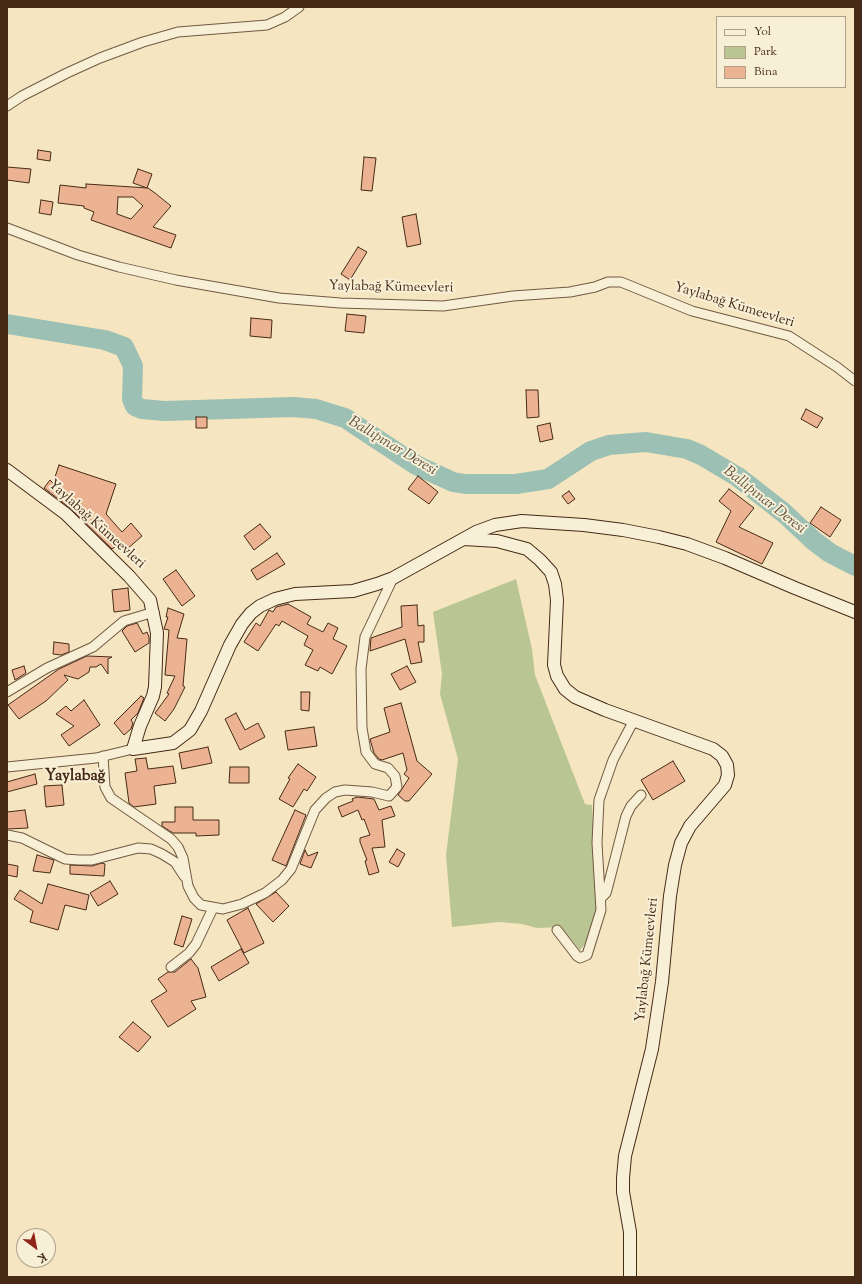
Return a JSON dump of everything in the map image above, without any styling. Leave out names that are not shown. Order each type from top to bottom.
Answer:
[{"type":"street","points":[[7,106],[22,96],[67,73],[100,58],[143,42],[178,32],[267,25],[285,17],[299,7]]},
{"type":"street","name":"Yaylabağ Kümeevleri","points":[[7,228],[78,255],[119,267],[176,280],[278,298],[340,303],[443,306],[513,296],[570,292],[595,287],[608,282],[621,282],[692,311],[788,336],[837,367],[855,381]]},
{"type":"street","name":"Yaylabağ Kümeevleri","points":[[7,470],[54,505],[99,546],[146,594],[154,612],[157,633],[155,687],[133,749]]},
{"type":"street","points":[[7,767],[103,756],[133,749],[160,746],[173,742],[190,730],[201,711],[230,645],[242,624],[251,613],[260,606],[275,599],[295,594],[353,590],[393,578],[463,539],[495,525],[522,521],[584,525],[623,530],[687,544],[725,558],[855,612]]},
{"type":"street","name":"Yaylabağ Kümeevleri","points":[[463,539],[497,541],[513,544],[527,549],[551,572],[556,584],[553,648],[554,665],[557,676],[565,689],[575,697],[605,710],[713,749],[722,756],[727,764],[728,775],[725,785],[690,826],[681,844],[675,865],[670,896],[667,938],[656,1026],[652,1049],[625,1156],[623,1192],[630,1232],[630,1277]]},
{"type":"street","points":[[7,835],[22,838],[65,859],[92,860],[138,848],[151,849],[174,862],[183,872],[194,898],[201,905],[213,908],[223,909],[242,904],[265,893],[282,880],[291,869],[315,810],[326,798],[336,792],[345,790],[372,792],[385,796],[389,796],[395,792],[397,781],[395,776],[388,768],[375,764],[366,752],[362,728],[362,669],[365,637],[393,578]]},
{"type":"street","points":[[7,692],[47,668],[93,647],[124,621],[154,612]]},
{"type":"street","points":[[557,930],[577,956],[580,958],[584,957],[591,945],[601,910],[597,843],[599,800],[613,760],[634,720]]},
{"type":"street","points":[[103,756],[105,787],[111,798],[171,839],[178,847],[183,858],[188,886]]},
{"type":"street","points":[[601,898],[606,893],[626,816],[631,806],[641,795]]},
{"type":"street","points":[[171,967],[189,953],[196,944],[213,908]]},
{"type":"green space","points":[[516,579],[532,649],[535,675],[585,804],[592,805],[598,909],[586,943],[580,950],[561,927],[537,928],[522,924],[499,922],[452,927],[446,855],[458,759],[440,694],[442,674],[433,612]]},
{"type":"building","points":[[38,150],[51,152],[50,161],[37,159]]},
{"type":"building","points":[[364,157],[376,158],[372,191],[361,190]]},
{"type":"building","points":[[7,167],[31,169],[29,183],[7,180]]},
{"type":"building","points":[[138,169],[152,174],[147,188],[133,183]]},
{"type":"building","points":[[86,184],[148,188],[171,206],[153,227],[176,235],[171,248],[91,220],[94,212],[84,208],[84,206],[58,203],[60,185],[86,188]],"holes":[[[118,197],[133,197],[143,206],[131,219],[117,214]]]},
{"type":"building","points":[[41,200],[53,202],[51,215],[39,213]]},
{"type":"building","points":[[416,214],[421,244],[407,247],[402,217]]},
{"type":"building","points":[[358,247],[367,252],[350,280],[341,274]]},
{"type":"building","points":[[347,314],[366,316],[364,333],[345,331]]},
{"type":"building","points":[[251,318],[272,320],[271,338],[250,336]]},
{"type":"building","points":[[526,390],[538,390],[539,417],[527,418]]},
{"type":"building","points":[[806,409],[823,418],[817,428],[801,419]]},
{"type":"building","points":[[196,417],[207,417],[207,428],[196,428]]},
{"type":"building","points":[[550,423],[553,439],[540,442],[537,426]]},
{"type":"building","points":[[59,465],[116,484],[106,514],[122,532],[131,523],[142,536],[126,550],[120,543],[112,549],[71,509],[44,488],[50,480],[53,483]]},
{"type":"building","points":[[418,476],[438,492],[429,504],[408,489]]},
{"type":"building","points":[[729,489],[754,508],[739,527],[773,543],[762,564],[716,542],[731,511],[719,501]]},
{"type":"building","points":[[569,491],[575,499],[568,504],[562,496]]},
{"type":"building","points":[[821,507],[841,520],[830,537],[810,523]]},
{"type":"building","points":[[260,524],[271,537],[254,550],[244,536]]},
{"type":"building","points":[[277,553],[285,564],[257,580],[251,570]]},
{"type":"building","points":[[176,570],[195,596],[182,606],[163,579]]},
{"type":"building","points":[[128,588],[130,610],[114,612],[112,590]]},
{"type":"building","points":[[288,604],[311,617],[307,624],[323,632],[328,623],[338,628],[333,639],[347,646],[332,674],[320,667],[318,671],[305,665],[313,650],[304,645],[308,636],[282,621],[279,626],[276,624],[258,651],[244,642],[256,623],[260,626],[269,610],[273,612],[276,607]]},
{"type":"building","points":[[417,605],[418,626],[424,625],[424,642],[418,642],[422,662],[411,664],[405,639],[370,651],[371,638],[402,627],[401,606]]},
{"type":"building","points":[[168,608],[184,614],[177,638],[187,639],[183,686],[185,687],[174,709],[165,721],[155,713],[169,694],[167,693],[175,676],[165,675],[169,630],[164,629],[168,617],[166,617]]},
{"type":"building","points":[[137,623],[143,634],[147,632],[149,643],[135,652],[122,631],[127,626]]},
{"type":"building","points":[[54,642],[69,644],[69,652],[61,655],[53,654]]},
{"type":"building","points":[[87,656],[112,657],[108,659],[108,674],[101,664],[96,667],[90,667],[89,672],[78,679],[64,675],[68,680],[46,701],[19,719],[8,705],[59,669]]},
{"type":"building","points":[[24,666],[26,673],[15,680],[12,670]]},
{"type":"building","points":[[407,666],[416,682],[400,690],[391,674]]},
{"type":"building","points":[[301,692],[310,692],[309,711],[301,710]]},
{"type":"building","points":[[141,696],[144,698],[138,713],[131,720],[133,723],[131,729],[124,735],[114,723]]},
{"type":"building","points":[[84,700],[100,725],[69,746],[61,735],[74,726],[56,714],[66,706],[71,711]]},
{"type":"building","points":[[401,703],[417,761],[432,774],[409,801],[405,801],[398,795],[409,778],[404,774],[407,770],[403,753],[382,760],[379,759],[374,753],[370,739],[390,732],[384,708]]},
{"type":"building","points":[[236,713],[245,730],[258,723],[265,737],[240,750],[225,719]]},
{"type":"building","points":[[314,727],[317,746],[288,750],[285,731]]},
{"type":"building","points":[[208,747],[212,763],[182,769],[179,753]]},
{"type":"building","points":[[146,758],[148,769],[173,766],[176,783],[154,786],[156,804],[134,807],[129,803],[125,773],[137,771],[135,759]]},
{"type":"building","points":[[673,761],[685,781],[653,800],[641,780]]},
{"type":"building","points":[[298,764],[316,777],[307,791],[304,789],[293,807],[279,799],[290,779],[288,778]]},
{"type":"building","points":[[230,767],[249,767],[249,783],[229,783]]},
{"type":"building","points":[[35,774],[37,784],[7,792],[7,782]]},
{"type":"building","points":[[62,785],[64,805],[46,807],[44,786]]},
{"type":"building","points":[[357,797],[374,799],[379,810],[391,806],[395,816],[382,820],[385,847],[372,848],[379,872],[369,875],[365,861],[367,860],[360,842],[360,838],[370,835],[364,819],[362,820],[358,810],[342,817],[338,807],[353,801],[352,799]]},
{"type":"building","points":[[175,807],[193,807],[193,820],[219,820],[219,835],[196,836],[196,833],[173,833],[162,826],[162,822],[175,822]]},
{"type":"building","points":[[25,810],[28,828],[7,829],[7,812]]},
{"type":"building","points":[[295,810],[306,815],[286,866],[272,860]]},
{"type":"building","points":[[397,849],[405,854],[398,867],[389,862]]},
{"type":"building","points":[[305,850],[308,856],[318,852],[311,868],[300,864]]},
{"type":"building","points":[[37,855],[54,860],[50,873],[33,871]]},
{"type":"building","points":[[102,863],[105,864],[104,876],[70,874],[70,865],[92,866]]},
{"type":"building","points":[[7,864],[18,866],[17,877],[7,875]]},
{"type":"building","points":[[110,881],[118,894],[98,906],[90,893]]},
{"type":"building","points":[[48,884],[89,895],[86,910],[65,905],[58,930],[30,922],[33,911],[14,899],[20,890],[42,904]]},
{"type":"building","points":[[276,892],[289,906],[273,922],[256,904]]},
{"type":"building","points":[[248,908],[264,943],[244,953],[227,920]]},
{"type":"building","points":[[182,916],[192,919],[183,947],[174,944]]},
{"type":"building","points":[[241,949],[249,963],[219,981],[211,967]]},
{"type":"building","points":[[191,959],[198,968],[206,997],[191,1001],[196,1009],[168,1027],[151,1001],[167,991],[158,979],[168,972],[175,972]]},
{"type":"building","points":[[133,1022],[151,1037],[138,1052],[119,1037]]},
{"type":"waterway","name":"Ballıpınar Deresi","points":[[7,324],[105,340],[124,347],[133,366],[132,399],[135,406],[142,409],[164,411],[293,407],[316,409],[345,418],[416,465],[453,482],[465,484],[516,484],[548,479],[591,451],[609,445],[646,442],[687,449],[701,455],[738,477],[784,513],[814,541],[830,553],[855,566]]},
{"type":"district","name":"Yaylabağ","points":[[75,777]]}]
